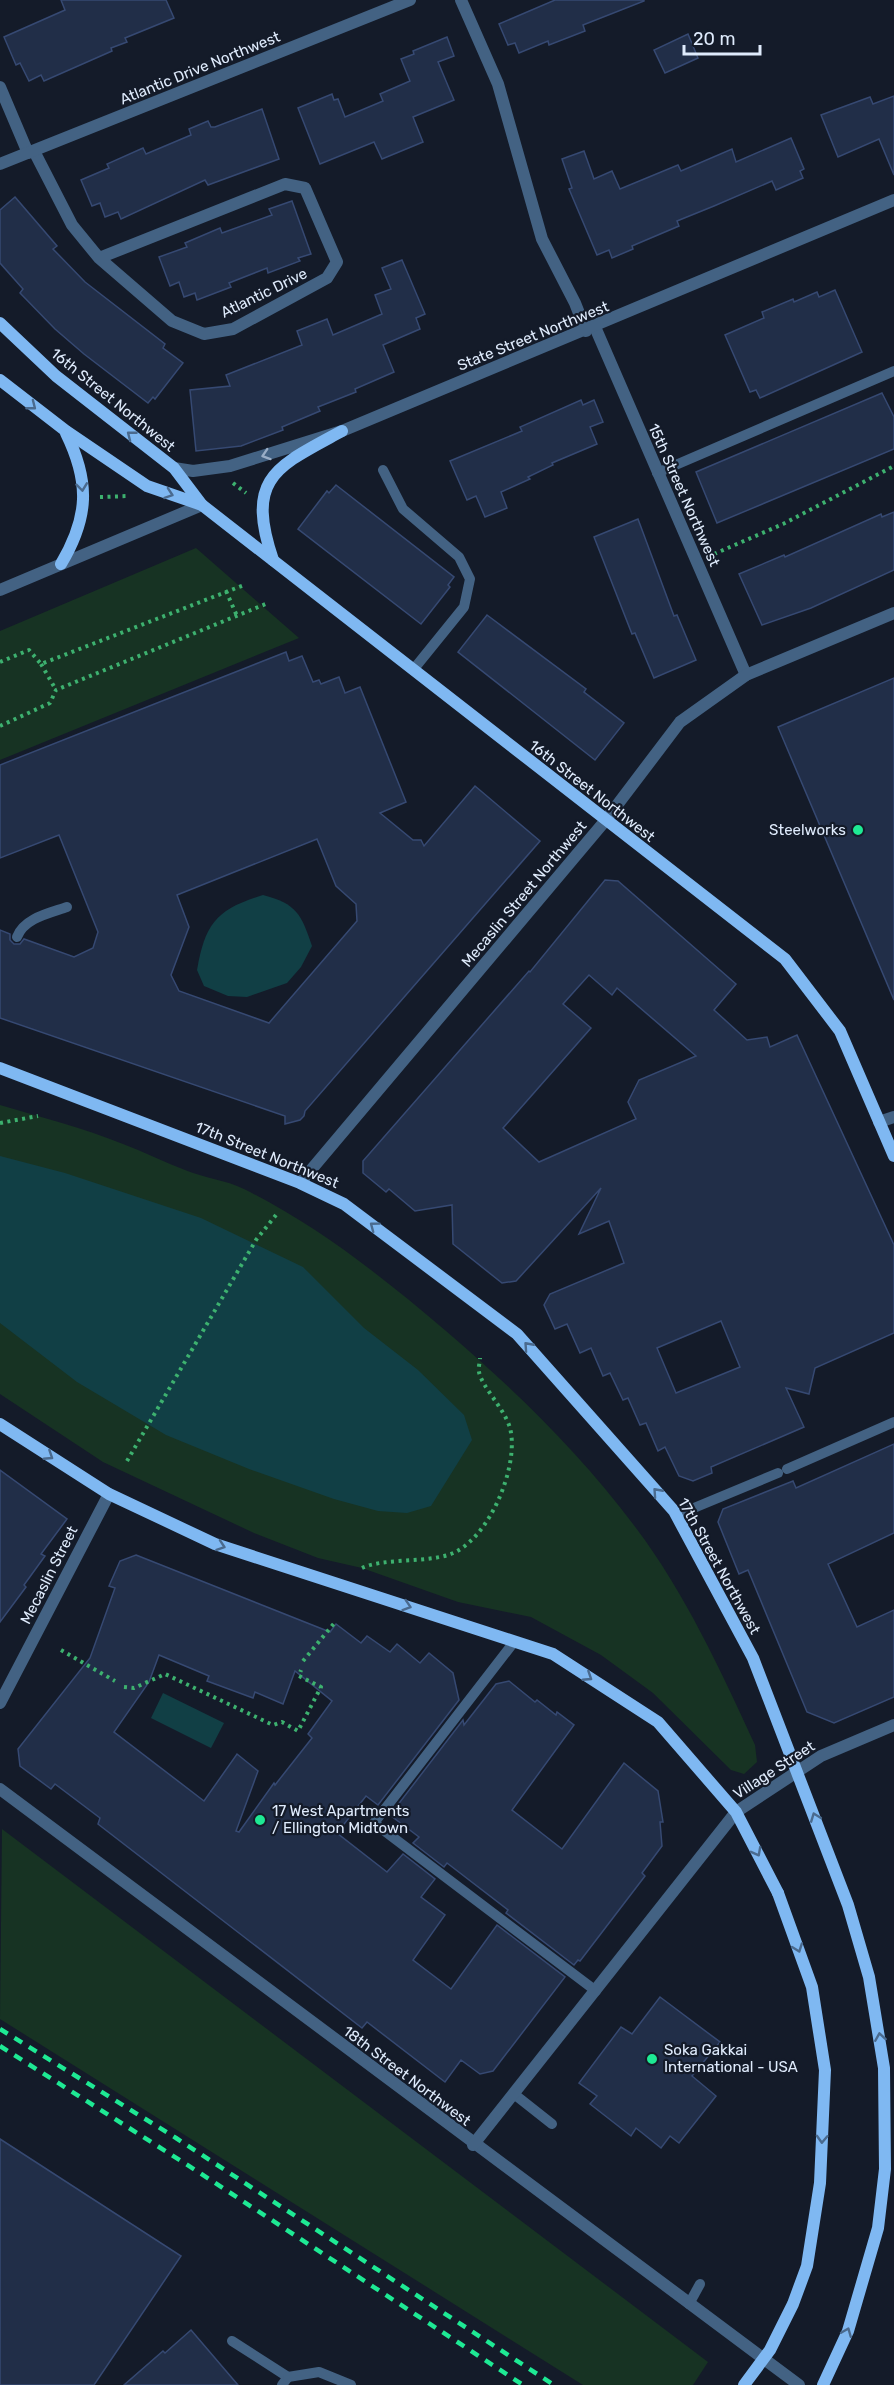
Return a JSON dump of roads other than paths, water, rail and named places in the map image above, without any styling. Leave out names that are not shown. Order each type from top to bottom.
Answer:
[{"type":"main road","name":"16th Street Northwest","points":[[0,323],[56,376],[174,468],[202,505],[785,959],[840,1031],[894,1156]]},
{"type":"main road","name":"16th Street Northwest","points":[[0,380],[66,431],[147,486],[202,505]]},
{"type":"main road","points":[[61,564],[79,528],[84,509],[78,465],[66,431]]},
{"type":"main road","points":[[274,561],[263,525],[262,505],[272,476],[291,458],[342,431]]},
{"type":"main road","name":"17th Street Northwest","points":[[0,1068],[300,1183],[344,1204],[517,1334],[677,1515],[753,1658],[798,1772],[835,1871],[869,1977],[880,2035],[884,2068],[885,2169],[878,2228],[863,2287],[848,2331],[823,2385]]},
{"type":"main road","points":[[0,1424],[109,1494],[215,1544],[553,1654],[658,1722],[736,1812],[778,1893],[812,1987],[825,2070],[820,2183],[807,2266],[793,2304],[770,2350],[744,2385]]},
{"type":"street","name":"Atlantic Drive Northwest","points":[[0,164],[410,0]]},
{"type":"street","name":"15th Street Northwest","points":[[461,0],[502,95],[542,239],[590,329],[657,473],[746,675]]},
{"type":"street","name":"Atlantic Drive","points":[[0,87],[31,152],[72,225],[99,258],[172,321],[204,334],[233,329],[327,278],[337,262],[305,188],[285,184],[99,258]]},
{"type":"street","name":"State Street Northwest","points":[[174,468],[193,471],[230,466],[342,431],[894,200]]},
{"type":"street","points":[[0,590],[202,505]]},
{"type":"street","name":"Mecaslin Street Northwest","points":[[300,1183],[605,821],[680,722],[746,675],[894,613]]},
{"type":"street","points":[[879,1122],[894,1117]]},
{"type":"street","name":"Mecaslin Street","points":[[0,1703],[109,1494]]},
{"type":"street","name":"Village Street","points":[[473,2145],[736,1812],[821,1756],[894,1725]]},
{"type":"street","name":"18th Street Northwest","points":[[0,1789],[473,2145],[799,2385]]},
{"type":"lane","points":[[657,473],[894,371]]},
{"type":"lane","points":[[383,470],[403,509],[459,557],[470,579],[464,607],[413,670]]},
{"type":"lane","points":[[17,937],[20,929],[31,921],[67,907]]},
{"type":"lane","points":[[677,1515],[894,1422]]},
{"type":"lane","points":[[514,1642],[374,1823],[596,1991]]},
{"type":"lane","points":[[514,2094],[552,2124]]},
{"type":"lane","points":[[689,2304],[700,2283]]},
{"type":"lane","points":[[232,2341],[285,2381],[319,2372],[351,2385]]},
{"type":"railway","points":[[0,2029],[176,2138],[554,2385]]},
{"type":"railway","points":[[0,2046],[200,2173],[523,2385]]},
{"type":"place","name":"Steelworks","points":[[858,830]]},
{"type":"place","name":"17 West Apartments / Ellington Midtown","points":[[260,1820]]},
{"type":"place","name":"Soka Gakkai International - USA","points":[[652,2059]]}]
